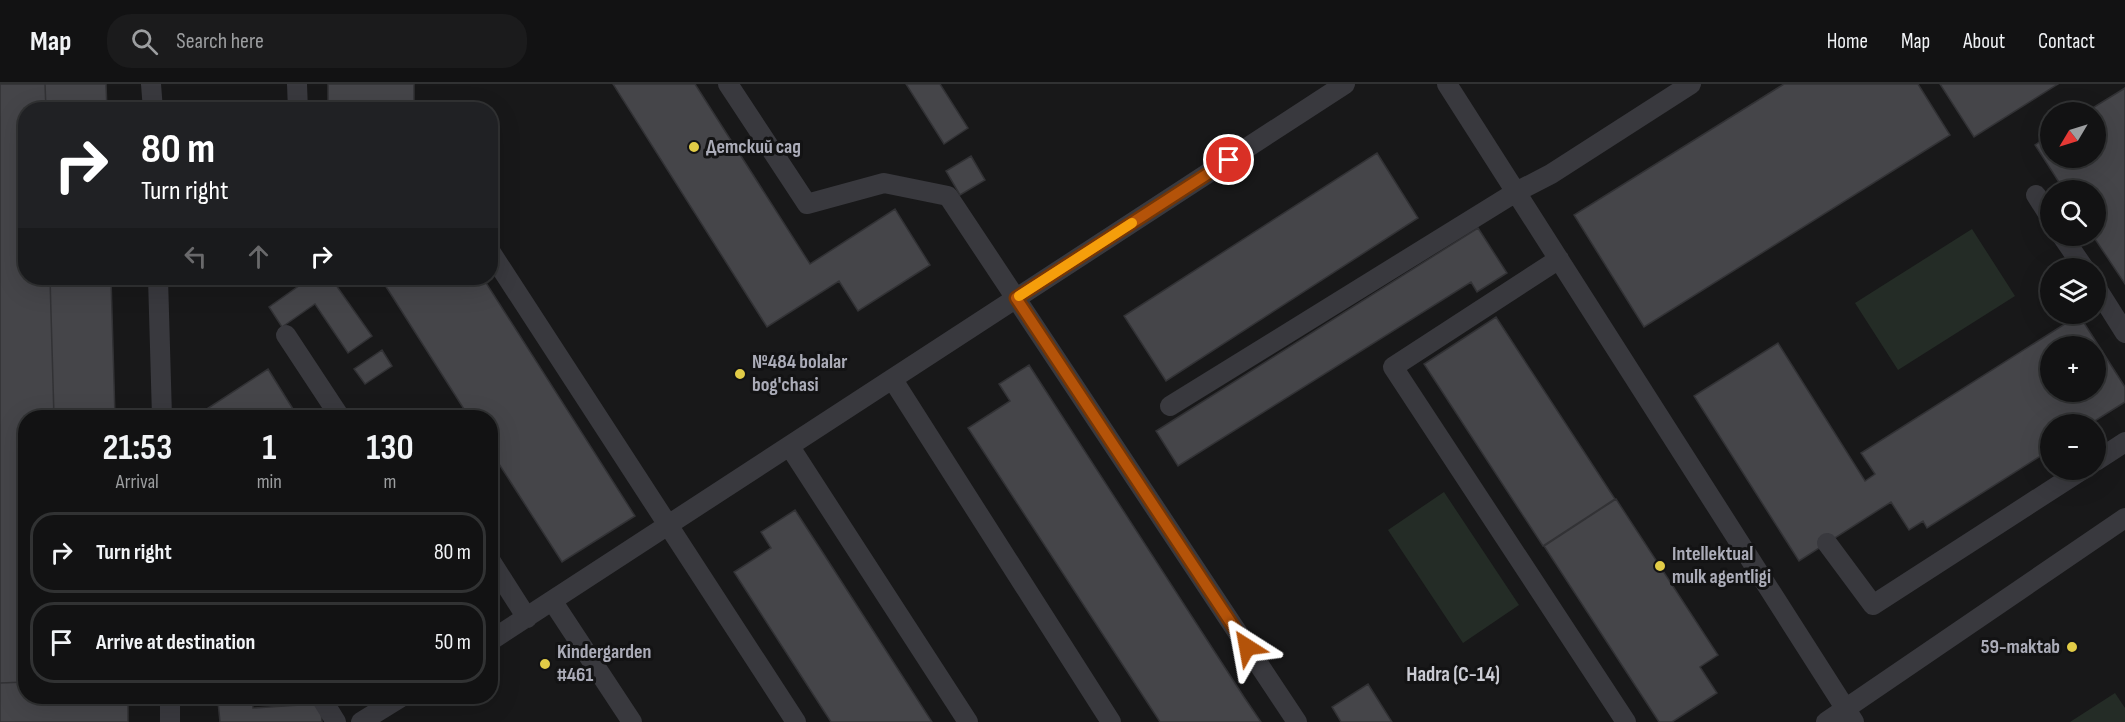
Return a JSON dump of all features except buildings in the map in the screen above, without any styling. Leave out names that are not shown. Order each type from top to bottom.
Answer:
[{"type":"lane","points":[[152,84],[153,102]]},
{"type":"lane","points":[[297,84],[298,102]]},
{"type":"lane","points":[[728,84],[807,204],[884,183],[948,196],[1297,722]]},
{"type":"lane","points":[[498,636],[1345,84]]},
{"type":"lane","points":[[1447,84],[1850,716]]},
{"type":"lane","points":[[1170,406],[1516,192],[1551,174],[1691,84]]},
{"type":"lane","points":[[2036,195],[2040,202]]},
{"type":"lane","points":[[1559,259],[1393,367],[1626,722]]},
{"type":"lane","points":[[498,263],[796,722]]},
{"type":"lane","points":[[158,285],[162,410]]},
{"type":"lane","points":[[2106,303],[2125,333]]},
{"type":"lane","points":[[286,335],[335,410]]},
{"type":"lane","points":[[892,380],[1111,722]]},
{"type":"lane","points":[[321,388],[345,410]]},
{"type":"lane","points":[[2106,454],[2125,442]]},
{"type":"lane","points":[[790,447],[968,722]]},
{"type":"lane","points":[[1827,543],[1873,605],[2067,480]]},
{"type":"lane","points":[[1826,722],[1850,716],[2121,529]]},
{"type":"lane","points":[[498,573],[527,618]]},
{"type":"lane","points":[[552,602],[632,722]]},
{"type":"lane","points":[[170,704],[170,722]]},
{"type":"lane","points":[[325,704],[336,722]]},
{"type":"lane","points":[[362,722],[390,704]]},
{"type":"shaded area","points":[[1972,229],[2015,296],[1898,370],[1855,303]]},
{"type":"shaded area","points":[[1444,492],[1519,605],[1463,643],[1388,530]]},
{"type":"shaded area","points":[[2115,693],[2125,708],[2125,722],[2070,722]]},
{"type":"slow traffic","points":[[1019,296],[1132,223]]},
{"type":"place","name":"Детский сад","points":[[694,147]]},
{"type":"place","name":"№484 bolalar bog'chasi","points":[[740,374]]},
{"type":"place","name":"Intellektual mulk agentligi","points":[[1660,566]]},
{"type":"place","name":"59-maktab","points":[[2072,647]]},
{"type":"place","name":"Kindergarden #461","points":[[545,664]]},
{"type":"district","name":"Hadra (C-14)","points":[[1453,674]]},
{"type":"route","points":[[1229,160],[1016,298],[1247,647]]}]
